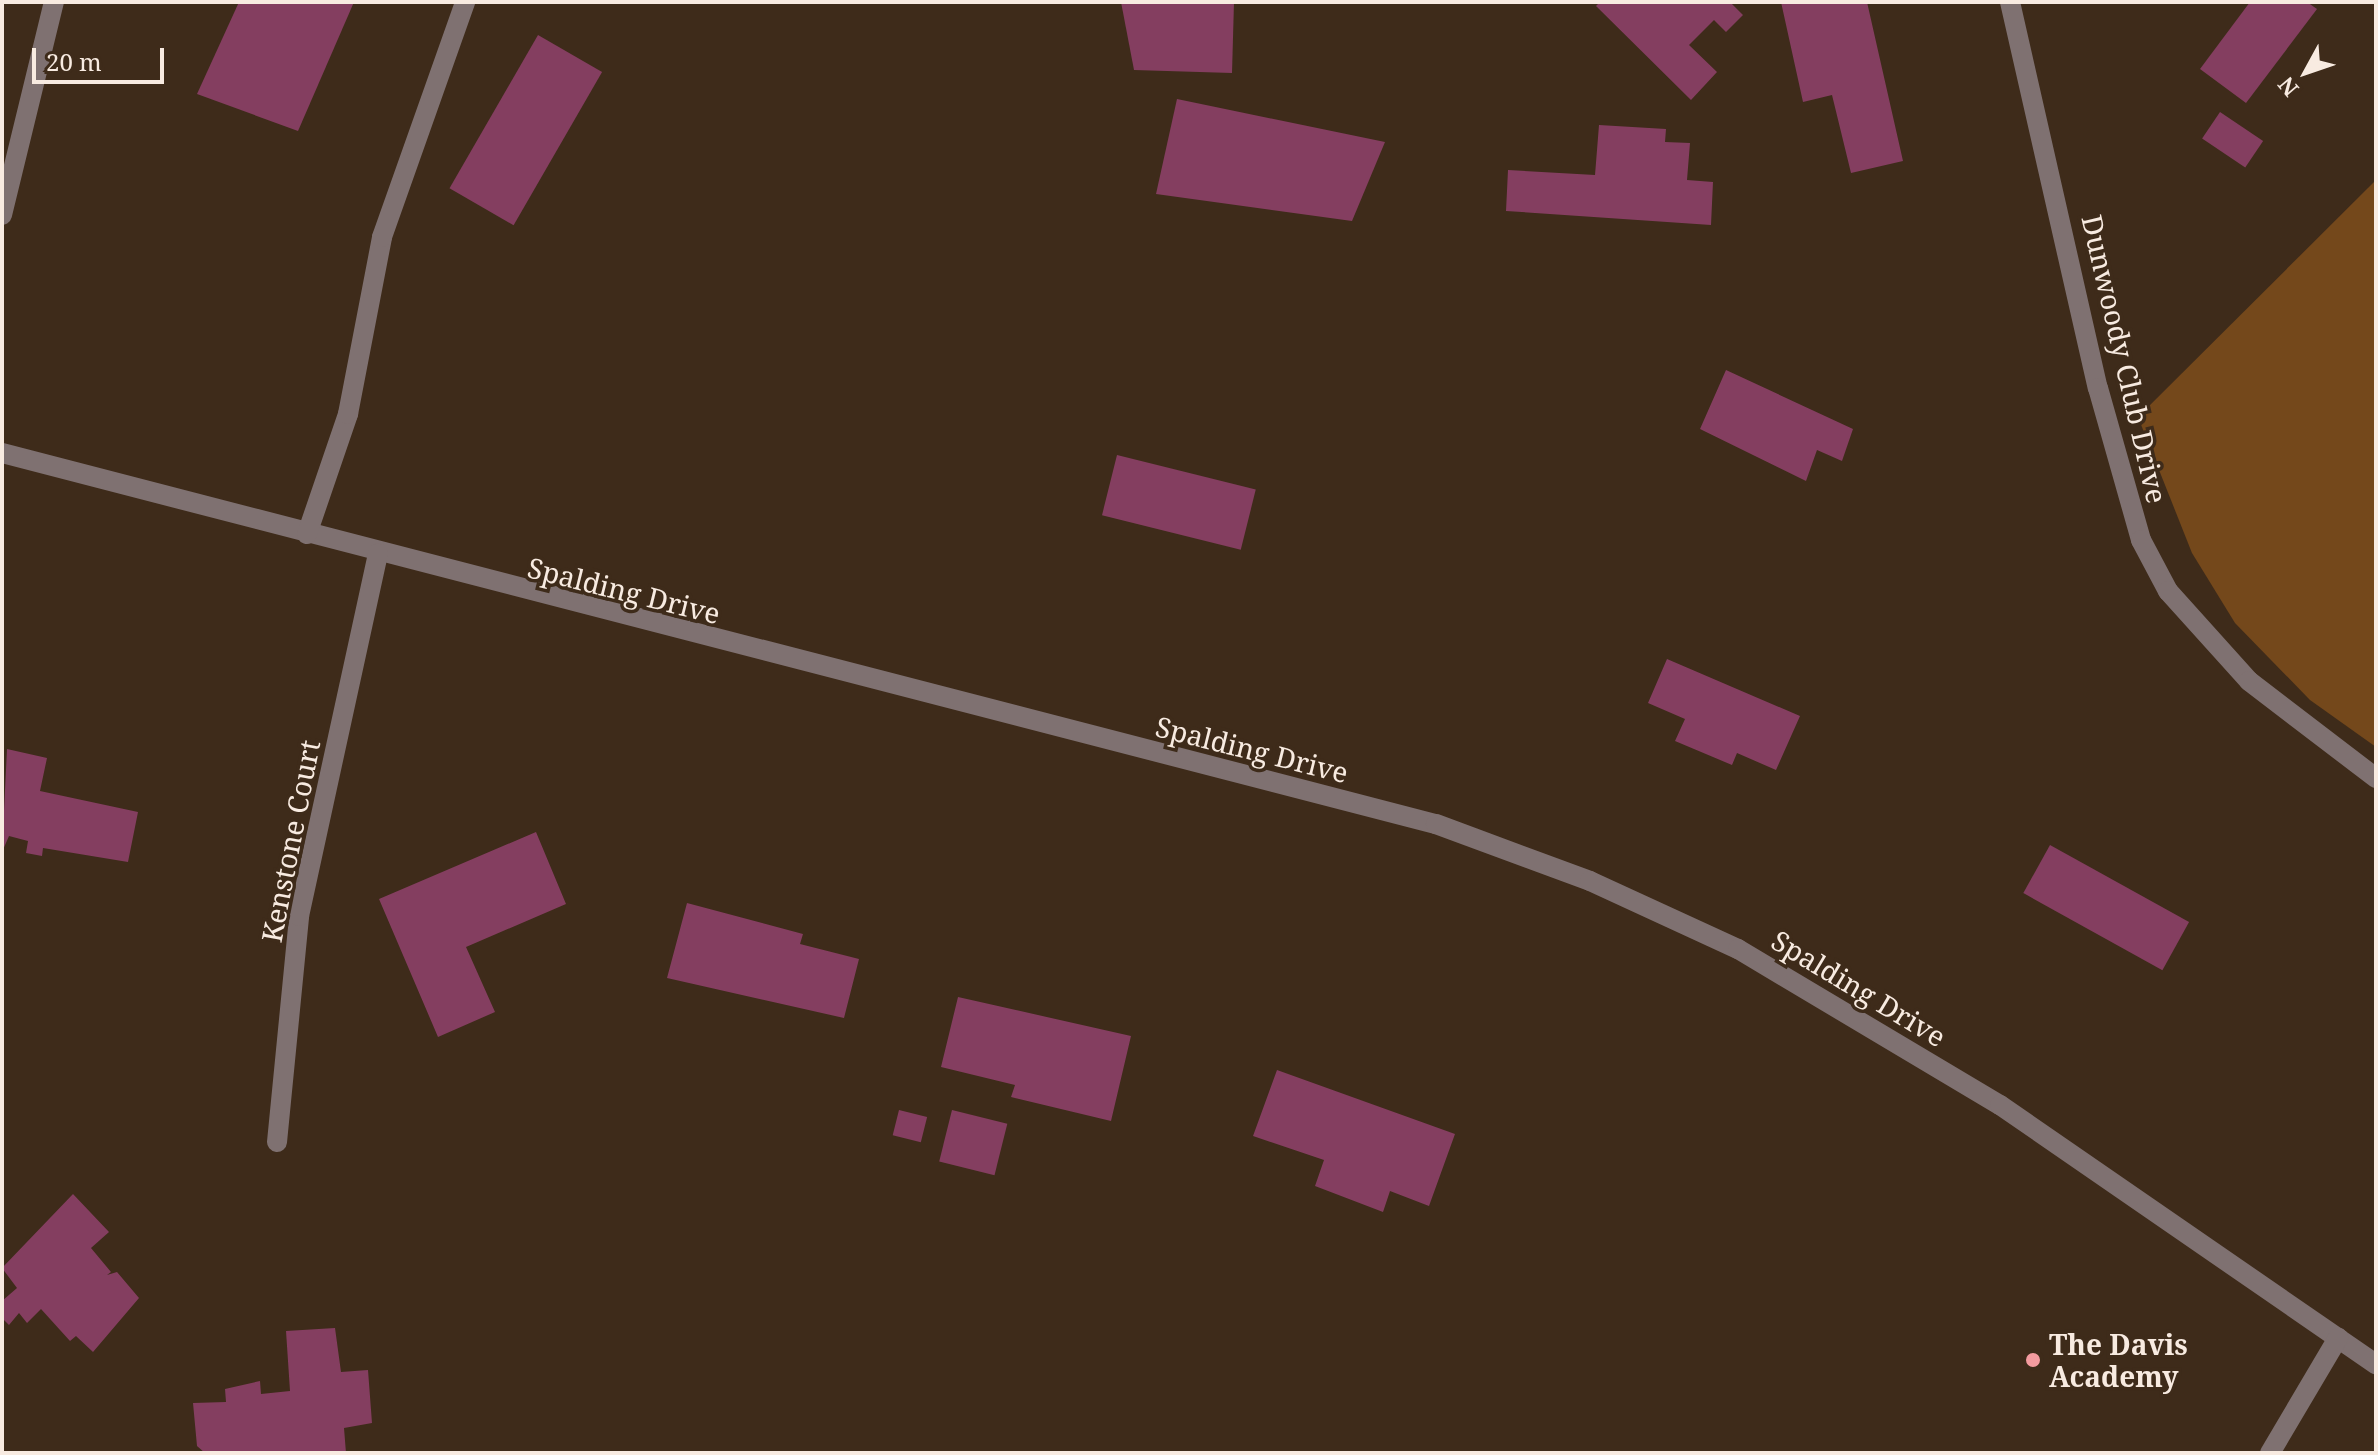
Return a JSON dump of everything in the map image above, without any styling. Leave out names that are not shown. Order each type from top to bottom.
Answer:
[{"type":"street","points":[[2,215],[54,2]]},
{"type":"street","points":[[307,534],[348,414],[382,237],[465,2]]},
{"type":"street","name":"Dunwoody Club Drive","points":[[2010,2],[2098,388],[2141,540],[2168,591],[2227,658],[2376,778]]},
{"type":"street","name":"Spalding Drive","points":[[2,453],[378,553],[1436,824],[1590,881],[1738,949],[2000,1105],[2376,1364]]},
{"type":"street","name":"Kenstone Court","points":[[277,1142],[299,916],[378,553]]},
{"type":"street","points":[[2270,1453],[2338,1338]]},
{"type":"shaded area","points":[[2376,180],[2376,747],[2310,700],[2235,623],[2192,553],[2138,417]]},
{"type":"building","points":[[239,2],[354,2],[298,131],[197,94]]},
{"type":"building","points":[[1121,2],[1234,2],[1232,73],[1134,70]]},
{"type":"building","points":[[1600,2],[1730,2],[1743,15],[1726,32],[1714,20],[1689,45],[1717,72],[1691,100],[1596,6]]},
{"type":"building","points":[[1781,2],[1867,2],[1903,161],[1851,173],[1832,95],[1803,102]]},
{"type":"building","points":[[2250,2],[2307,2],[2317,9],[2246,103],[2200,69]]},
{"type":"building","points":[[538,35],[602,72],[514,225],[450,188]]},
{"type":"building","points":[[1177,99],[1385,142],[1352,221],[1156,194]]},
{"type":"building","points":[[2220,112],[2263,141],[2245,168],[2202,139]]},
{"type":"building","points":[[1599,125],[1666,129],[1665,142],[1690,143],[1687,180],[1713,182],[1711,225],[1506,211],[1508,170],[1595,175]]},
{"type":"building","points":[[1726,370],[1853,429],[1842,461],[1817,450],[1806,481],[1700,429]]},
{"type":"building","points":[[1117,455],[1256,490],[1241,550],[1102,515]]},
{"type":"building","points":[[1667,659],[1800,716],[1776,770],[1737,753],[1732,765],[1675,741],[1685,719],[1648,703]]},
{"type":"building","points":[[7,749],[47,758],[40,791],[138,812],[128,862],[43,848],[42,856],[26,853],[28,841],[9,836],[2,852]]},
{"type":"building","points":[[536,832],[566,904],[466,947],[495,1012],[438,1037],[379,899]]},
{"type":"building","points":[[2050,845],[2189,922],[2162,970],[2023,893]]},
{"type":"building","points":[[687,903],[803,934],[800,944],[859,959],[844,1018],[667,978]]},
{"type":"building","points":[[958,997],[1131,1036],[1111,1121],[1011,1097],[1015,1085],[941,1067]]},
{"type":"building","points":[[1277,1070],[1455,1134],[1429,1206],[1390,1191],[1383,1212],[1315,1186],[1324,1160],[1253,1136]]},
{"type":"building","points":[[899,1110],[927,1117],[921,1142],[893,1135]]},
{"type":"building","points":[[952,1110],[1007,1124],[994,1175],[939,1161]]},
{"type":"building","points":[[73,1194],[109,1232],[91,1248],[111,1272],[107,1275],[117,1272],[139,1298],[93,1352],[76,1336],[70,1341],[41,1309],[27,1323],[19,1313],[9,1325],[2,1318],[2,1301],[17,1288],[2,1268]]},
{"type":"building","points":[[335,1328],[341,1372],[368,1370],[372,1423],[344,1428],[346,1453],[205,1453],[197,1446],[193,1403],[226,1402],[225,1389],[260,1381],[261,1394],[290,1391],[286,1331]]},
{"type":"place","name":"The Davis Academy","points":[[2033,1360]]}]
